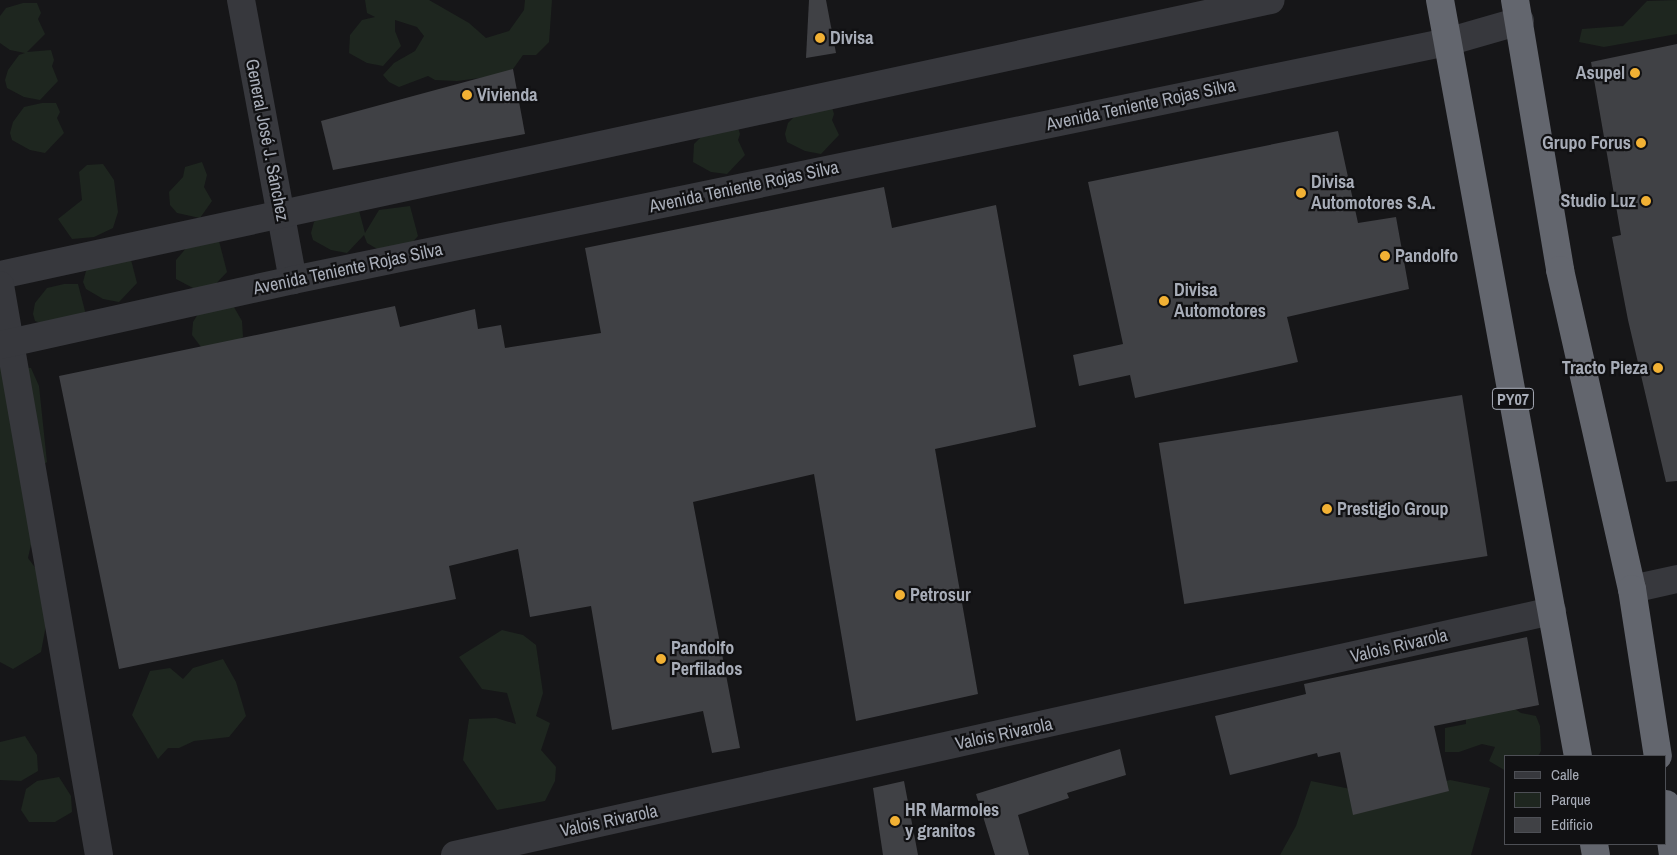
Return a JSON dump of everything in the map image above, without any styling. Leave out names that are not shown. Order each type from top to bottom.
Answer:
[{"type":"highway","name":"PY07","points":[[1440,0],[1578,755]]},
{"type":"highway","points":[[1517,10],[1560,270],[1632,589],[1658,755]]},
{"type":"highway","points":[[1667,811],[1672,848]]},
{"type":"street","name":"General José J. Sánchez","points":[[241,0],[294,280]]},
{"type":"street","points":[[0,275],[281,212],[1271,0]]},
{"type":"street","name":"Avenida Teniente Rojas Silva","points":[[5,344],[294,280],[1447,42],[1489,30],[1517,10]]},
{"type":"street","points":[[0,284],[5,344],[99,855]]},
{"type":"street","points":[[1632,589],[1677,579]]},
{"type":"street","name":"Valois Rivarola","points":[[455,855],[1552,612]]},
{"type":"green space","points":[[365,0],[429,0],[469,23],[486,38],[509,31],[524,10],[525,0],[552,0],[549,42],[536,55],[523,55],[513,69],[495,76],[457,81],[435,80],[428,76],[399,87],[389,82],[383,75],[394,63],[415,51],[424,36],[417,27],[395,20],[395,31],[401,46],[383,66],[367,63],[349,53],[350,35],[362,20],[375,17],[367,13]]},
{"type":"green space","points":[[1677,0],[1677,34],[1604,47],[1579,42],[1582,29],[1623,26],[1647,1]]},
{"type":"green space","points":[[23,3],[37,3],[41,13],[38,19],[45,34],[27,52],[51,50],[54,60],[52,66],[58,81],[40,100],[24,97],[7,88],[5,80],[8,70],[19,55],[25,53],[10,50],[0,43],[0,16],[6,8]]},
{"type":"green space","points":[[42,103],[56,103],[60,112],[57,118],[64,133],[45,153],[30,150],[12,140],[10,133],[13,122],[24,107]]},
{"type":"green space","points":[[831,104],[834,114],[832,120],[839,135],[821,154],[805,151],[787,142],[785,134],[788,123],[797,114]]},
{"type":"green space","points":[[737,124],[740,134],[738,140],[745,155],[727,174],[711,172],[693,162],[694,144],[703,135]]},
{"type":"green space","points":[[202,162],[207,175],[204,187],[212,201],[200,218],[177,213],[170,205],[169,192],[183,177],[185,167]]},
{"type":"green space","points":[[103,164],[114,180],[118,212],[113,228],[94,237],[72,239],[58,219],[82,200],[79,172],[87,165]]},
{"type":"green space","points":[[357,203],[365,233],[379,210],[410,206],[418,236],[400,256],[384,253],[367,243],[364,235],[347,253],[331,250],[313,240],[311,233],[314,222],[323,213]]},
{"type":"green space","points":[[219,241],[227,272],[209,291],[193,288],[176,279],[176,260],[188,246]]},
{"type":"green space","points":[[129,252],[137,283],[119,302],[103,299],[86,289],[83,282],[86,271],[95,262]]},
{"type":"green space","points":[[64,284],[78,284],[86,315],[43,324],[35,321],[33,314],[35,303],[47,288]]},
{"type":"green space","points":[[231,302],[242,321],[243,337],[227,347],[201,347],[192,335],[193,322],[198,314]]},
{"type":"green space","points":[[0,365],[31,368],[39,386],[47,462],[25,479],[35,527],[28,558],[45,581],[48,614],[41,652],[13,669],[0,662]]},
{"type":"green space","points":[[502,630],[523,635],[536,645],[543,693],[536,716],[550,723],[541,750],[556,767],[555,781],[545,801],[497,810],[463,760],[469,719],[496,718],[516,724],[507,693],[482,689],[459,657]]},
{"type":"green space","points":[[223,659],[236,682],[246,716],[229,737],[194,741],[179,748],[168,748],[158,759],[132,715],[150,671],[170,668],[183,679],[193,668]]},
{"type":"green space","points":[[1506,703],[1521,713],[1536,716],[1540,726],[1541,751],[1539,755],[1504,755],[1504,770],[1489,761],[1495,747],[1482,744],[1459,752],[1445,752],[1445,728],[1466,724],[1466,707]]},
{"type":"green space","points":[[25,736],[37,755],[38,771],[21,781],[0,780],[0,742]]},
{"type":"green space","points":[[59,777],[71,796],[72,812],[55,822],[29,822],[21,810],[26,789],[37,781]]},
{"type":"green space","points":[[1450,780],[1490,788],[1471,855],[1280,855],[1296,826],[1311,781],[1385,796]]},
{"type":"building","name":"Divisa","points":[[809,0],[826,0],[836,53],[806,58]]},
{"type":"building","points":[[1677,44],[1677,481],[1666,482],[1628,320],[1612,237],[1621,235],[1591,62]]},
{"type":"building","name":"Vivienda","points":[[513,69],[525,134],[333,170],[321,121]]},
{"type":"building","name":"Divisa Automotores","points":[[1338,131],[1358,223],[1396,217],[1409,289],[1287,317],[1298,362],[1135,398],[1130,375],[1079,386],[1073,355],[1123,344],[1088,182]]},
{"type":"building","points":[[884,187],[892,228],[996,205],[1036,427],[935,449],[978,694],[856,721],[814,474],[693,502],[740,748],[712,753],[703,711],[612,730],[591,606],[530,617],[518,549],[449,566],[456,599],[119,669],[59,376],[395,306],[400,327],[475,309],[478,329],[501,325],[505,348],[601,333],[585,248]]},
{"type":"building","name":"Prestigio Group","points":[[1462,395],[1487,556],[1184,604],[1159,443]]},
{"type":"building","points":[[1527,637],[1539,705],[1434,726],[1449,791],[1353,815],[1340,752],[1318,757],[1317,753],[1230,775],[1215,716],[1306,694],[1304,684]]},
{"type":"building","points":[[1120,749],[1126,775],[1067,793],[1069,798],[1018,815],[1029,855],[995,855],[976,794]]},
{"type":"building","name":"HR Marmoles y granitos","points":[[904,781],[918,855],[883,855],[873,788]]},
{"type":"place","name":"Divisa","points":[[820,38]]},
{"type":"place","name":"Asupel","points":[[1635,73]]},
{"type":"place","name":"Vivienda","points":[[467,95]]},
{"type":"place","name":"Grupo Forus","points":[[1641,143]]},
{"type":"place","name":"Divisa Automotores S.A.","points":[[1301,193]]},
{"type":"place","name":"Studio Luz","points":[[1646,201]]},
{"type":"place","name":"Pandolfo","points":[[1385,256]]},
{"type":"place","name":"Divisa Automotores","points":[[1164,301]]},
{"type":"place","name":"Tracto Pieza","points":[[1658,368]]},
{"type":"place","name":"Prestigio Group","points":[[1327,509]]},
{"type":"place","name":"Petrosur","points":[[900,595]]},
{"type":"place","name":"Pandolfo Perfilados","points":[[661,659]]},
{"type":"place","name":"HR Marmoles y granitos","points":[[895,821]]}]
